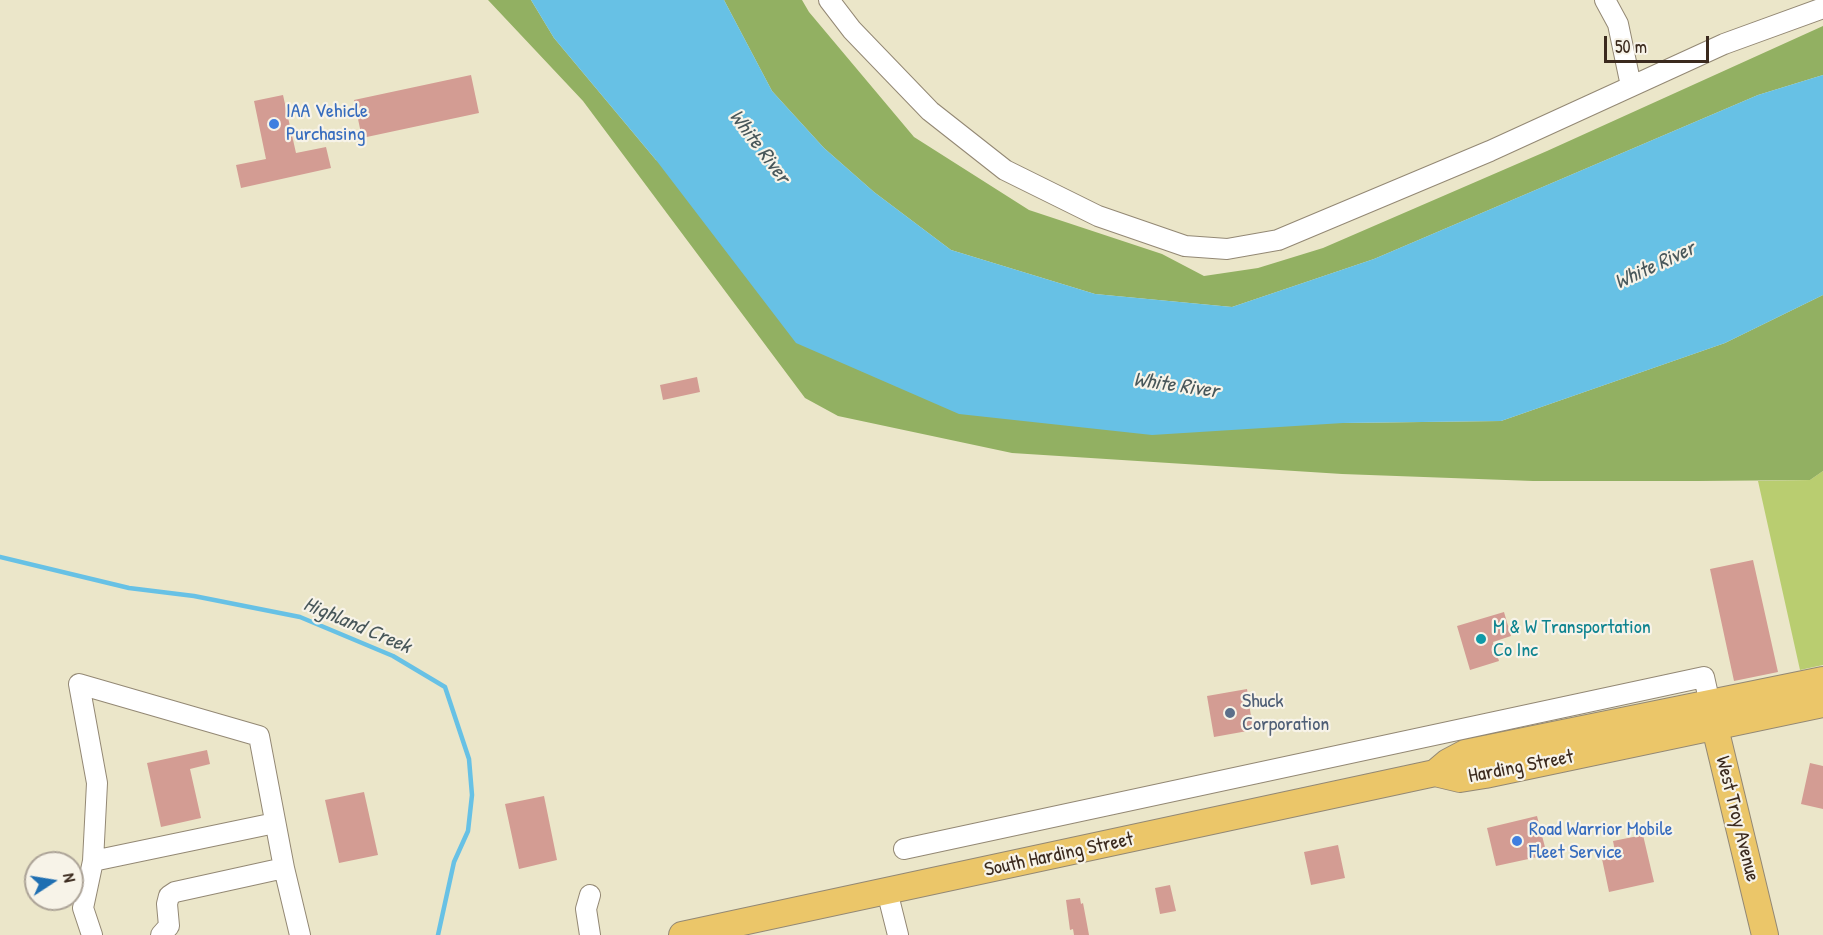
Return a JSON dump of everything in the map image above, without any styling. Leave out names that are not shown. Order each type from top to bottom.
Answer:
[{"type":"main road","name":"Harding Street","points":[[1436,773],[1460,779],[1485,776],[1712,716],[1823,680]]},
{"type":"main road","name":"Harding Street","points":[[1712,716],[1823,704]]},
{"type":"main road","name":"West Troy Avenue","points":[[1712,716],[1761,934]]},
{"type":"main road","name":"South Harding Street","points":[[682,935],[1436,773]]},
{"type":"street","points":[[829,0],[852,30],[930,111],[1005,170],[1098,216],[1185,246],[1227,249],[1278,240],[1490,151],[1724,44],[1823,8]]},
{"type":"street","points":[[1605,0],[1618,24],[1631,86]]},
{"type":"street","points":[[904,849],[1704,676],[1712,716]]},
{"type":"street","points":[[92,935],[83,908],[93,861],[97,783],[79,684],[259,735],[284,868],[300,935]]},
{"type":"street","points":[[93,861],[275,823]]},
{"type":"street","points":[[161,935],[169,926],[166,904],[169,896],[175,892],[284,868]]},
{"type":"street","points":[[887,891],[898,935]]},
{"type":"street","points":[[590,895],[586,909],[590,935]]},
{"type":"green space","points":[[488,0],[531,0],[554,38],[656,160],[1343,423],[1501,421],[1725,343],[1823,295],[1823,471],[1810,480],[1698,481],[1533,481],[1342,474],[1012,453],[838,416],[805,398],[583,101]]},
{"type":"green space","points":[[724,0],[802,0],[809,12],[914,137],[1029,210],[1162,254],[1204,276],[1258,268],[1323,248],[1547,151],[1823,26],[1823,75],[1758,95],[1374,259],[1232,307],[1095,294],[951,250],[874,192],[824,148],[772,91]]},
{"type":"green space","points":[[1823,471],[1823,665],[1800,670],[1758,481],[1810,480]]},
{"type":"water","name":"White River","points":[[531,0],[724,0],[772,91],[824,148],[874,192],[951,250],[1095,294],[1232,307],[1374,259],[1758,95],[1823,75],[1823,295],[1725,343],[1501,421],[1343,423],[1152,435],[959,414],[796,343],[656,160],[554,38]]},
{"type":"building","points":[[471,75],[479,113],[362,138],[354,100]]},
{"type":"building","name":"IAA Vehicle Purchasing","points":[[283,95],[296,153],[326,147],[331,168],[241,188],[236,165],[266,159],[254,101]]},
{"type":"building","points":[[697,377],[700,392],[663,400],[660,385]]},
{"type":"building","points":[[1753,560],[1778,672],[1734,681],[1710,569]]},
{"type":"building","name":"M & W Transportation Co Inc","points":[[1504,612],[1511,636],[1493,642],[1499,661],[1470,670],[1457,626]]},
{"type":"building","name":"Shuck Corporation","points":[[1247,689],[1253,730],[1214,737],[1207,696]]},
{"type":"building","points":[[207,750],[210,764],[190,769],[201,818],[161,827],[147,763]]},
{"type":"building","points":[[1810,763],[1823,766],[1823,809],[1801,804]]},
{"type":"building","points":[[364,792],[378,855],[339,863],[325,800]]},
{"type":"building","points":[[544,796],[557,860],[519,869],[505,804]]},
{"type":"building","name":"Road Warrior Mobile Fleet Service","points":[[1537,816],[1547,855],[1496,866],[1487,828]]},
{"type":"building","points":[[1643,835],[1654,882],[1609,892],[1602,859],[1616,856],[1613,841]]},
{"type":"building","points":[[1338,845],[1345,878],[1311,885],[1304,852]]},
{"type":"building","points":[[1170,885],[1176,911],[1160,914],[1155,888]]},
{"type":"building","points":[[1080,898],[1089,935],[1074,935],[1073,929],[1070,930],[1066,900]]},
{"type":"waterway","name":"Highland Creek","points":[[0,557],[129,588],[194,596],[300,617],[393,656],[445,687],[469,759],[472,795],[468,831],[454,862],[438,935]]},
{"type":"place","name":"IAA Vehicle Purchasing","points":[[274,124]]},
{"type":"place","name":"M & W Transportation Co Inc","points":[[1481,639]]},
{"type":"place","name":"Shuck Corporation","points":[[1230,713]]},
{"type":"place","name":"Road Warrior Mobile Fleet Service","points":[[1517,841]]}]
